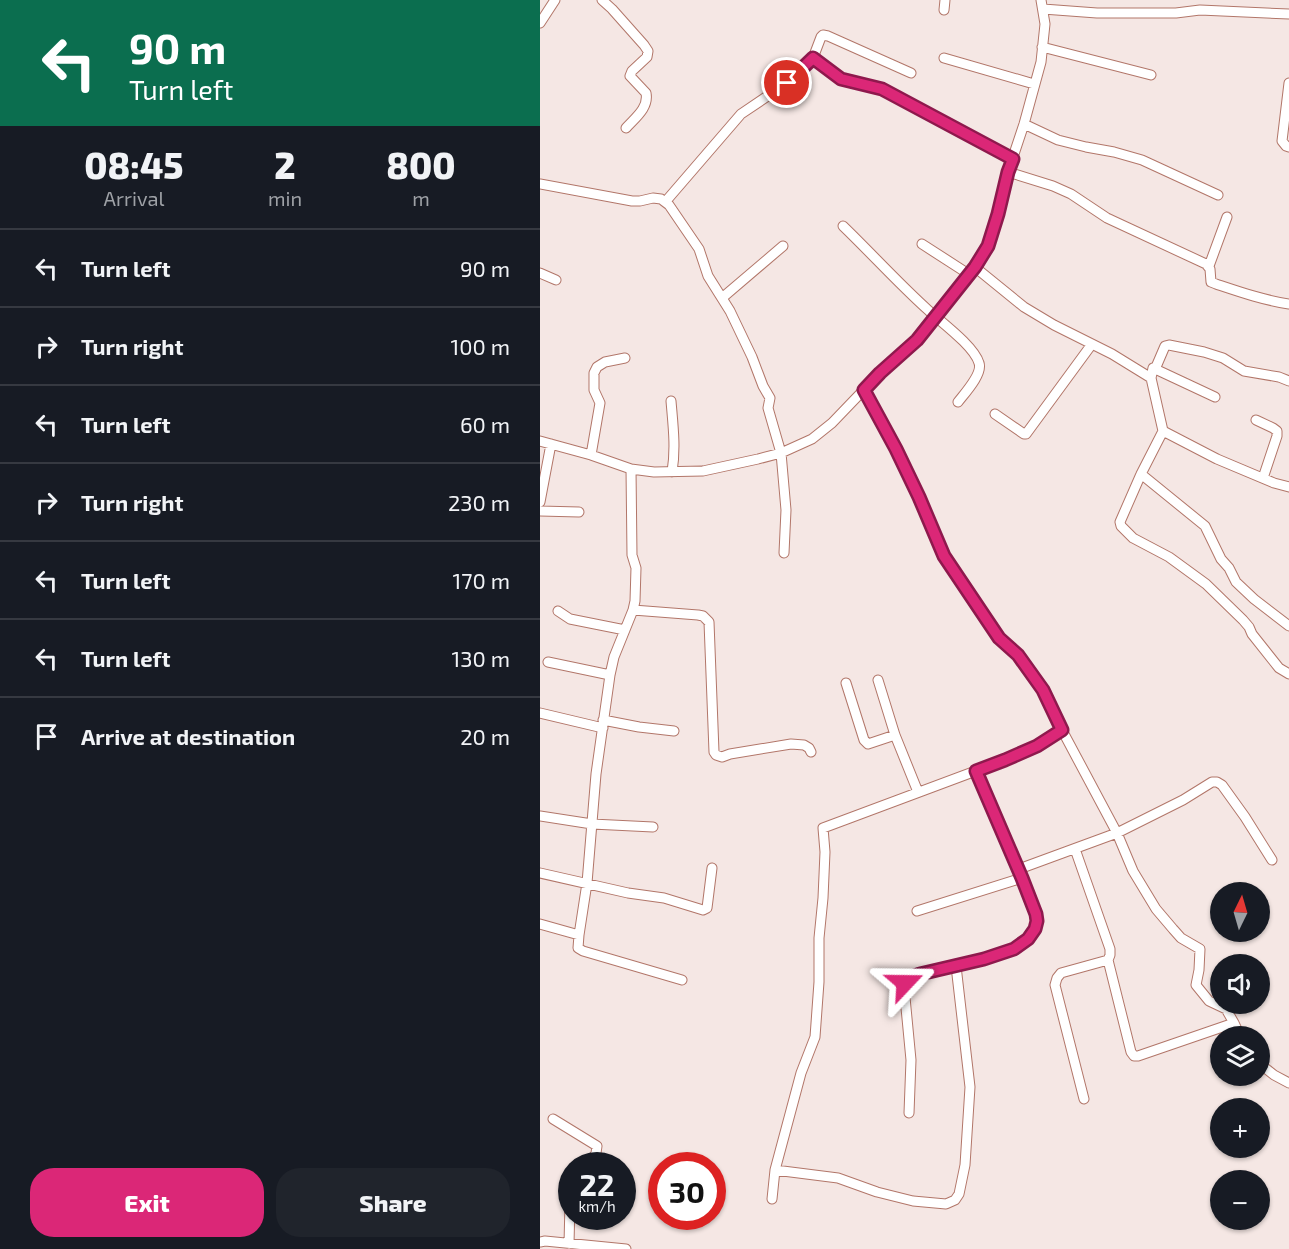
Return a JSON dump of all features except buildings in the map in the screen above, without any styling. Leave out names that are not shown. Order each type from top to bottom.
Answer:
[{"type":"street","points":[[540,23],[555,0]]},
{"type":"street","points":[[602,0],[648,51],[647,57],[632,71],[630,76],[646,93],[646,102],[644,108],[626,128]]},
{"type":"street","points":[[540,441],[631,469],[672,472],[703,471],[758,459],[781,453],[812,439],[832,423],[880,373],[917,340],[973,271],[988,246],[1041,62],[1045,24],[1042,4],[1097,13],[1176,13],[1193,9],[1289,14]]},
{"type":"street","points":[[666,201],[741,114],[787,83],[813,58],[821,37],[825,36],[911,73]]},
{"type":"street","points":[[1042,47],[1151,75]]},
{"type":"street","points":[[813,58],[841,79],[882,89],[1013,159]]},
{"type":"street","points":[[944,58],[1034,84]]},
{"type":"street","points":[[1289,88],[1282,141],[1289,147]]},
{"type":"street","points":[[1024,124],[1058,140],[1142,160],[1218,195]]},
{"type":"street","points":[[1008,172],[1071,194],[1107,218],[1209,266]]},
{"type":"street","points":[[540,184],[617,199],[640,201],[653,198],[666,201],[699,249],[708,276],[730,311],[770,398],[768,408],[781,453],[786,510],[783,553]]},
{"type":"street","points":[[1227,217],[1209,266],[1211,282],[1251,296],[1289,304]]},
{"type":"street","points":[[843,226],[928,311],[968,346],[979,363],[979,371],[958,402]]},
{"type":"street","points":[[922,244],[973,271],[1054,325],[1152,373],[1215,397]]},
{"type":"street","points":[[722,298],[783,246]]},
{"type":"street","points":[[540,273],[556,280]]},
{"type":"street","points":[[995,414],[1026,434],[1092,344]]},
{"type":"street","points":[[1289,381],[1244,371],[1223,358],[1204,352],[1166,346],[1152,373],[1163,431],[1120,522],[1133,538],[1169,557],[1206,584],[1243,620],[1279,668],[1289,674]]},
{"type":"street","points":[[591,455],[600,403],[594,390],[594,373],[597,367],[605,362],[625,357]]},
{"type":"street","points":[[864,390],[896,449],[944,556],[999,638],[1018,655],[1043,690],[1117,833],[1132,871],[1156,909],[1181,938],[1200,949],[1196,985],[1209,1001],[1226,1009],[1235,1026]]},
{"type":"street","points":[[671,401],[675,442],[672,472]]},
{"type":"street","points":[[1256,420],[1277,431],[1263,478]]},
{"type":"street","points":[[1163,431],[1217,459],[1289,487]]},
{"type":"street","points":[[540,502],[551,444]]},
{"type":"street","points":[[631,469],[632,555],[636,568],[635,601],[610,675],[596,774],[587,883],[578,948],[682,980]]},
{"type":"street","points":[[1141,474],[1205,526],[1221,559],[1236,582],[1289,626]]},
{"type":"street","points":[[540,511],[579,512]]},
{"type":"street","points":[[633,610],[698,615],[703,616],[709,622],[714,752],[716,755],[722,757],[791,744],[804,745],[811,752]]},
{"type":"street","points":[[558,611],[570,619],[625,630]]},
{"type":"street","points":[[548,663],[610,675]]},
{"type":"street","points":[[878,680],[895,735],[918,792]]},
{"type":"street","points":[[846,683],[864,740],[868,744],[895,735]]},
{"type":"street","points":[[540,713],[603,724],[674,731]]},
{"type":"street","points":[[772,1199],[775,1170],[801,1073],[814,1037],[824,887],[825,852],[822,829],[1005,760],[1037,746],[1062,730]]},
{"type":"street","points":[[909,1113],[911,1060],[905,980],[1014,949],[1028,939],[1037,924],[1037,918],[1020,873],[976,771]]},
{"type":"street","points":[[917,911],[1020,873],[1117,833],[1183,800],[1212,782],[1222,785],[1272,860]]},
{"type":"street","points":[[540,816],[592,824],[653,827]]},
{"type":"street","points":[[1075,849],[1110,949],[1108,960],[1131,1052],[1134,1056],[1234,1023]]},
{"type":"street","points":[[540,873],[628,893],[664,898],[703,910],[707,908],[712,868]]},
{"type":"street","points":[[540,924],[579,934]]},
{"type":"street","points":[[1084,1100],[1055,985],[1061,973],[1108,960]]},
{"type":"street","points":[[775,1170],[838,1178],[913,1202],[946,1204],[955,1200],[959,1194],[964,1165],[970,1098],[956,966]]},
{"type":"street","points":[[1270,1072],[1289,1083]]},
{"type":"street","points":[[553,1119],[597,1146],[596,1152]]},
{"type":"street","points":[[569,1230],[569,1244]]},
{"type":"street","points":[[540,1242],[626,1249]]},
{"type":"route","points":[[787,83],[813,58],[841,79],[882,89],[1013,159],[988,246],[970,275],[917,340],[864,390],[896,449],[944,556],[999,638],[1018,655],[1043,690],[1062,730],[1037,746],[976,771],[1022,878],[1036,914],[1037,924],[1028,939],[1014,949],[984,959],[920,974],[908,978],[905,983]]}]
